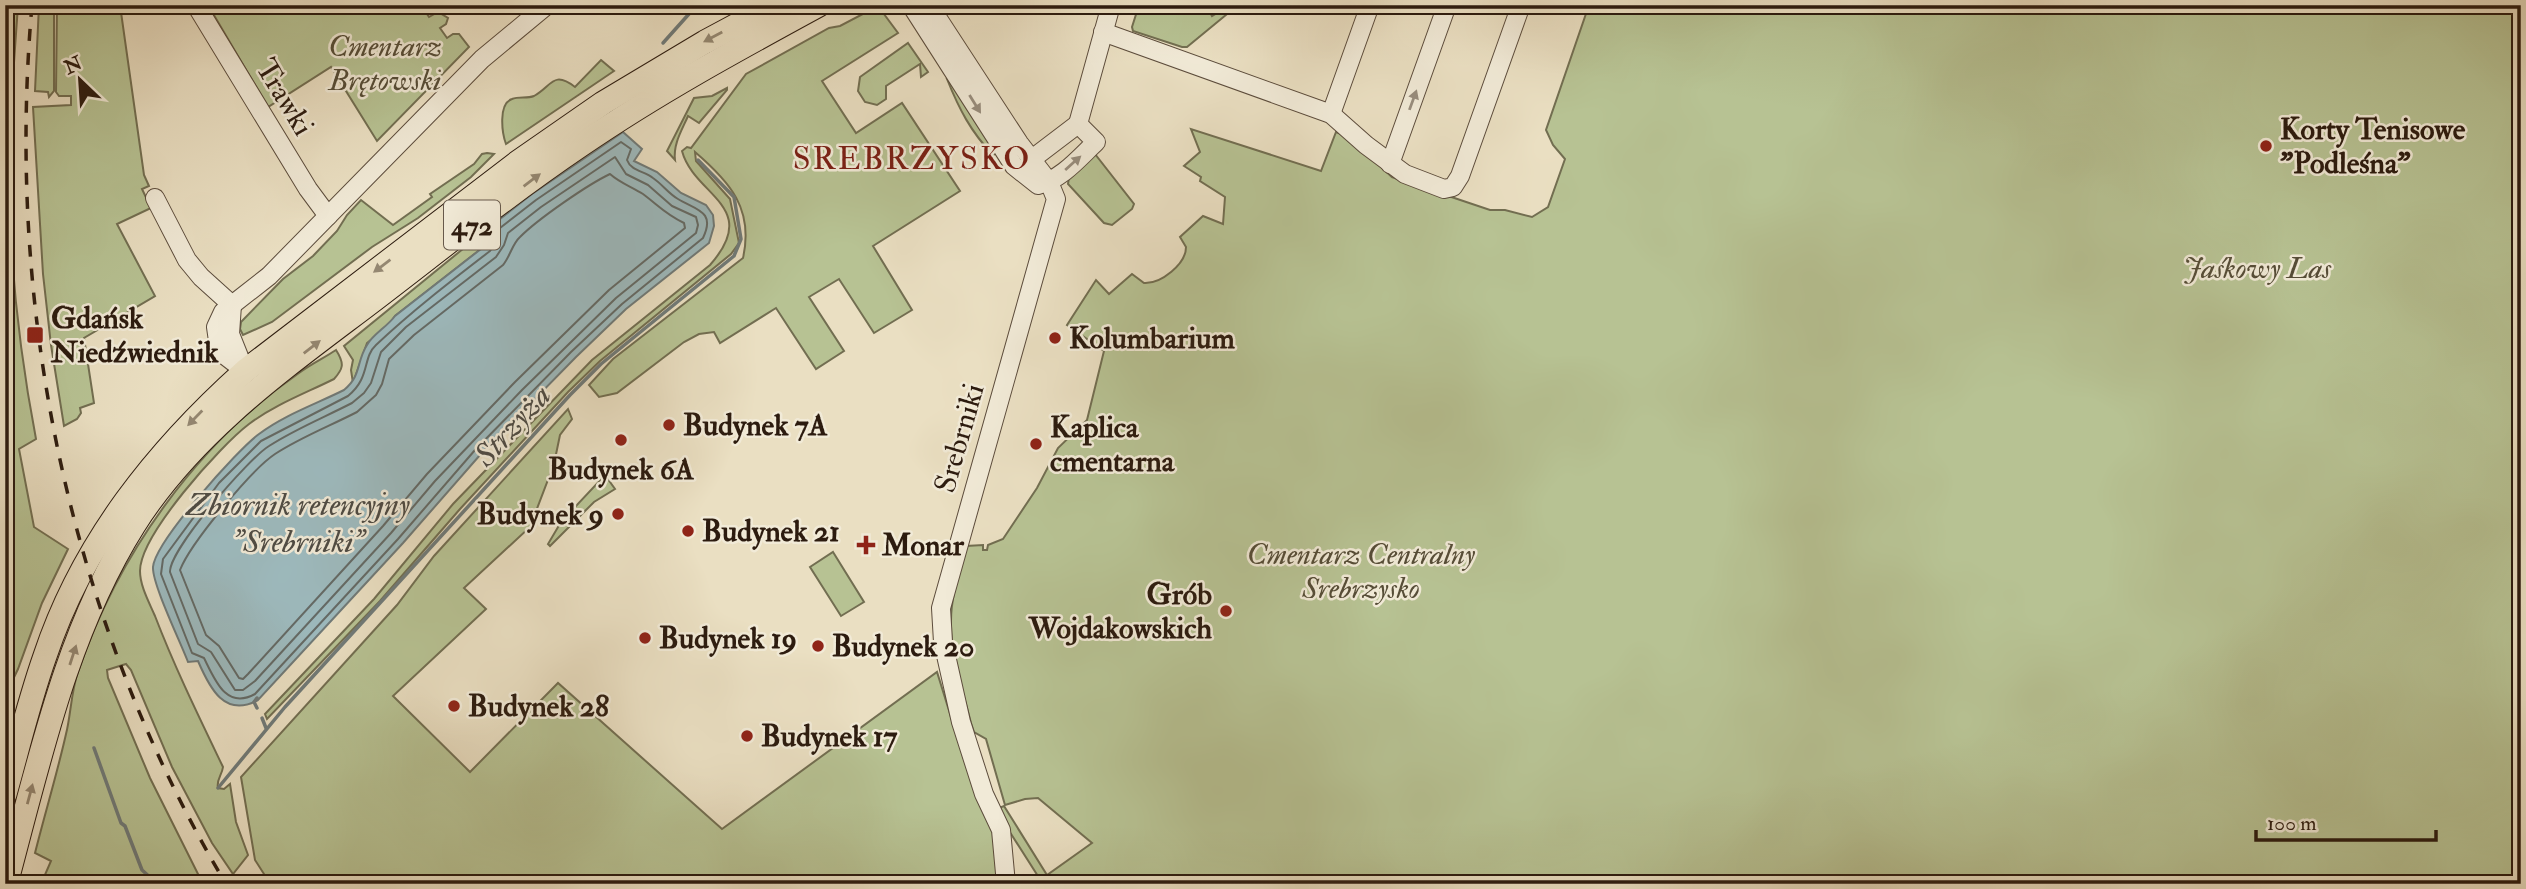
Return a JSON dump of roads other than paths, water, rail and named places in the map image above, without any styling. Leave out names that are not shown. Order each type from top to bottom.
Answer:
[{"type":"main road","name":"472","points":[[6,884],[35,775],[69,664],[110,567],[136,523],[251,380],[518,162],[592,111],[694,48],[774,5]]},
{"type":"main road","name":"472","points":[[5,794],[46,653],[71,593],[104,533],[139,480],[205,407],[251,380],[581,145],[695,72],[819,5]]},
{"type":"street","name":"Trawki","points":[[197,5],[313,197],[328,216]]},
{"type":"street","points":[[251,380],[230,334],[232,305],[269,276],[482,59],[548,5]]},
{"type":"street","points":[[911,5],[1049,182]]},
{"type":"street","points":[[929,5],[1014,166],[1038,185],[1049,182],[1096,142],[1078,124]]},
{"type":"street","points":[[1032,159],[1078,124],[1111,5]]},
{"type":"street","points":[[1331,114],[1370,5]]},
{"type":"street","points":[[1390,164],[1447,5]]},
{"type":"street","points":[[1103,32],[1331,114],[1405,174],[1444,188],[1452,187],[1460,177],[1521,5]]},
{"type":"street","name":"Srebrniki","points":[[1006,884],[1002,830],[984,794],[961,722],[943,642],[941,608],[1054,208],[1056,199],[1049,182]]},
{"type":"street","points":[[155,198],[187,260],[201,277],[232,305]]},
{"type":"water","name":"Zbiornik retencyjny \"Srebrniki\"","points":[[623,132],[642,149],[634,161],[657,172],[681,193],[706,205],[713,215],[714,226],[709,243],[626,309],[576,357],[480,455],[258,700],[246,705],[236,705],[220,698],[198,661],[188,662],[157,586],[153,567],[167,538],[216,477],[248,443],[289,415],[344,390],[354,379],[364,351],[373,337],[395,316],[486,245],[490,239],[491,226],[532,194]]},
{"type":"waterway","name":"Strzyża","points":[[663,43],[697,5]]},
{"type":"waterway","name":"Strzyża","points":[[218,788],[285,707],[570,395],[601,364],[734,256],[741,239],[734,197],[698,160]]},
{"type":"waterway","name":"Strzyża","points":[[257,698],[254,702],[257,708]]},
{"type":"waterway","name":"Strzyża","points":[[262,718],[266,728]]},
{"type":"waterway","points":[[94,748],[121,823],[125,826],[142,870],[153,880]]},
{"type":"waterway","name":"Strzyża","points":[[151,884],[156,876]]},
{"type":"railway","points":[[32,5],[26,119],[29,234],[40,347],[60,460],[89,570],[126,678],[171,783],[226,884]]},
{"type":"place","name":"Korty Tenisowe \"Podleśna\"","points":[[2266,146]]},
{"type":"place","name":"Gdańsk Niedźwiednik","points":[[35,335]]},
{"type":"place","name":"Kolumbarium","points":[[1055,338]]},
{"type":"place","name":"Budynek 7A","points":[[669,425]]},
{"type":"place","name":"Budynek 6A","points":[[621,440]]},
{"type":"place","name":"Kaplica cmentarna","points":[[1036,444]]},
{"type":"place","name":"Budynek 9","points":[[618,514]]},
{"type":"place","name":"Budynek 21","points":[[688,531]]},
{"type":"place","name":"Monar","points":[[866,545]]},
{"type":"place","name":"Grób Wojdakowskich","points":[[1226,611]]},
{"type":"place","name":"Budynek 19","points":[[645,638]]},
{"type":"place","name":"Budynek 20","points":[[818,646]]},
{"type":"place","name":"Budynek 28","points":[[454,706]]},
{"type":"place","name":"Budynek 17","points":[[747,736]]},
{"type":"district","name":"SREBRZYSKO","points":[[912,158]]},
{"type":"park label","name":"Cmentarz Brętowski","points":[[385,63]]},
{"type":"park label","name":"Jaśkowy Las","points":[[2257,268]]},
{"type":"park label","name":"Cmentarz Centralny Srebrzysko","points":[[1361,571]]}]
